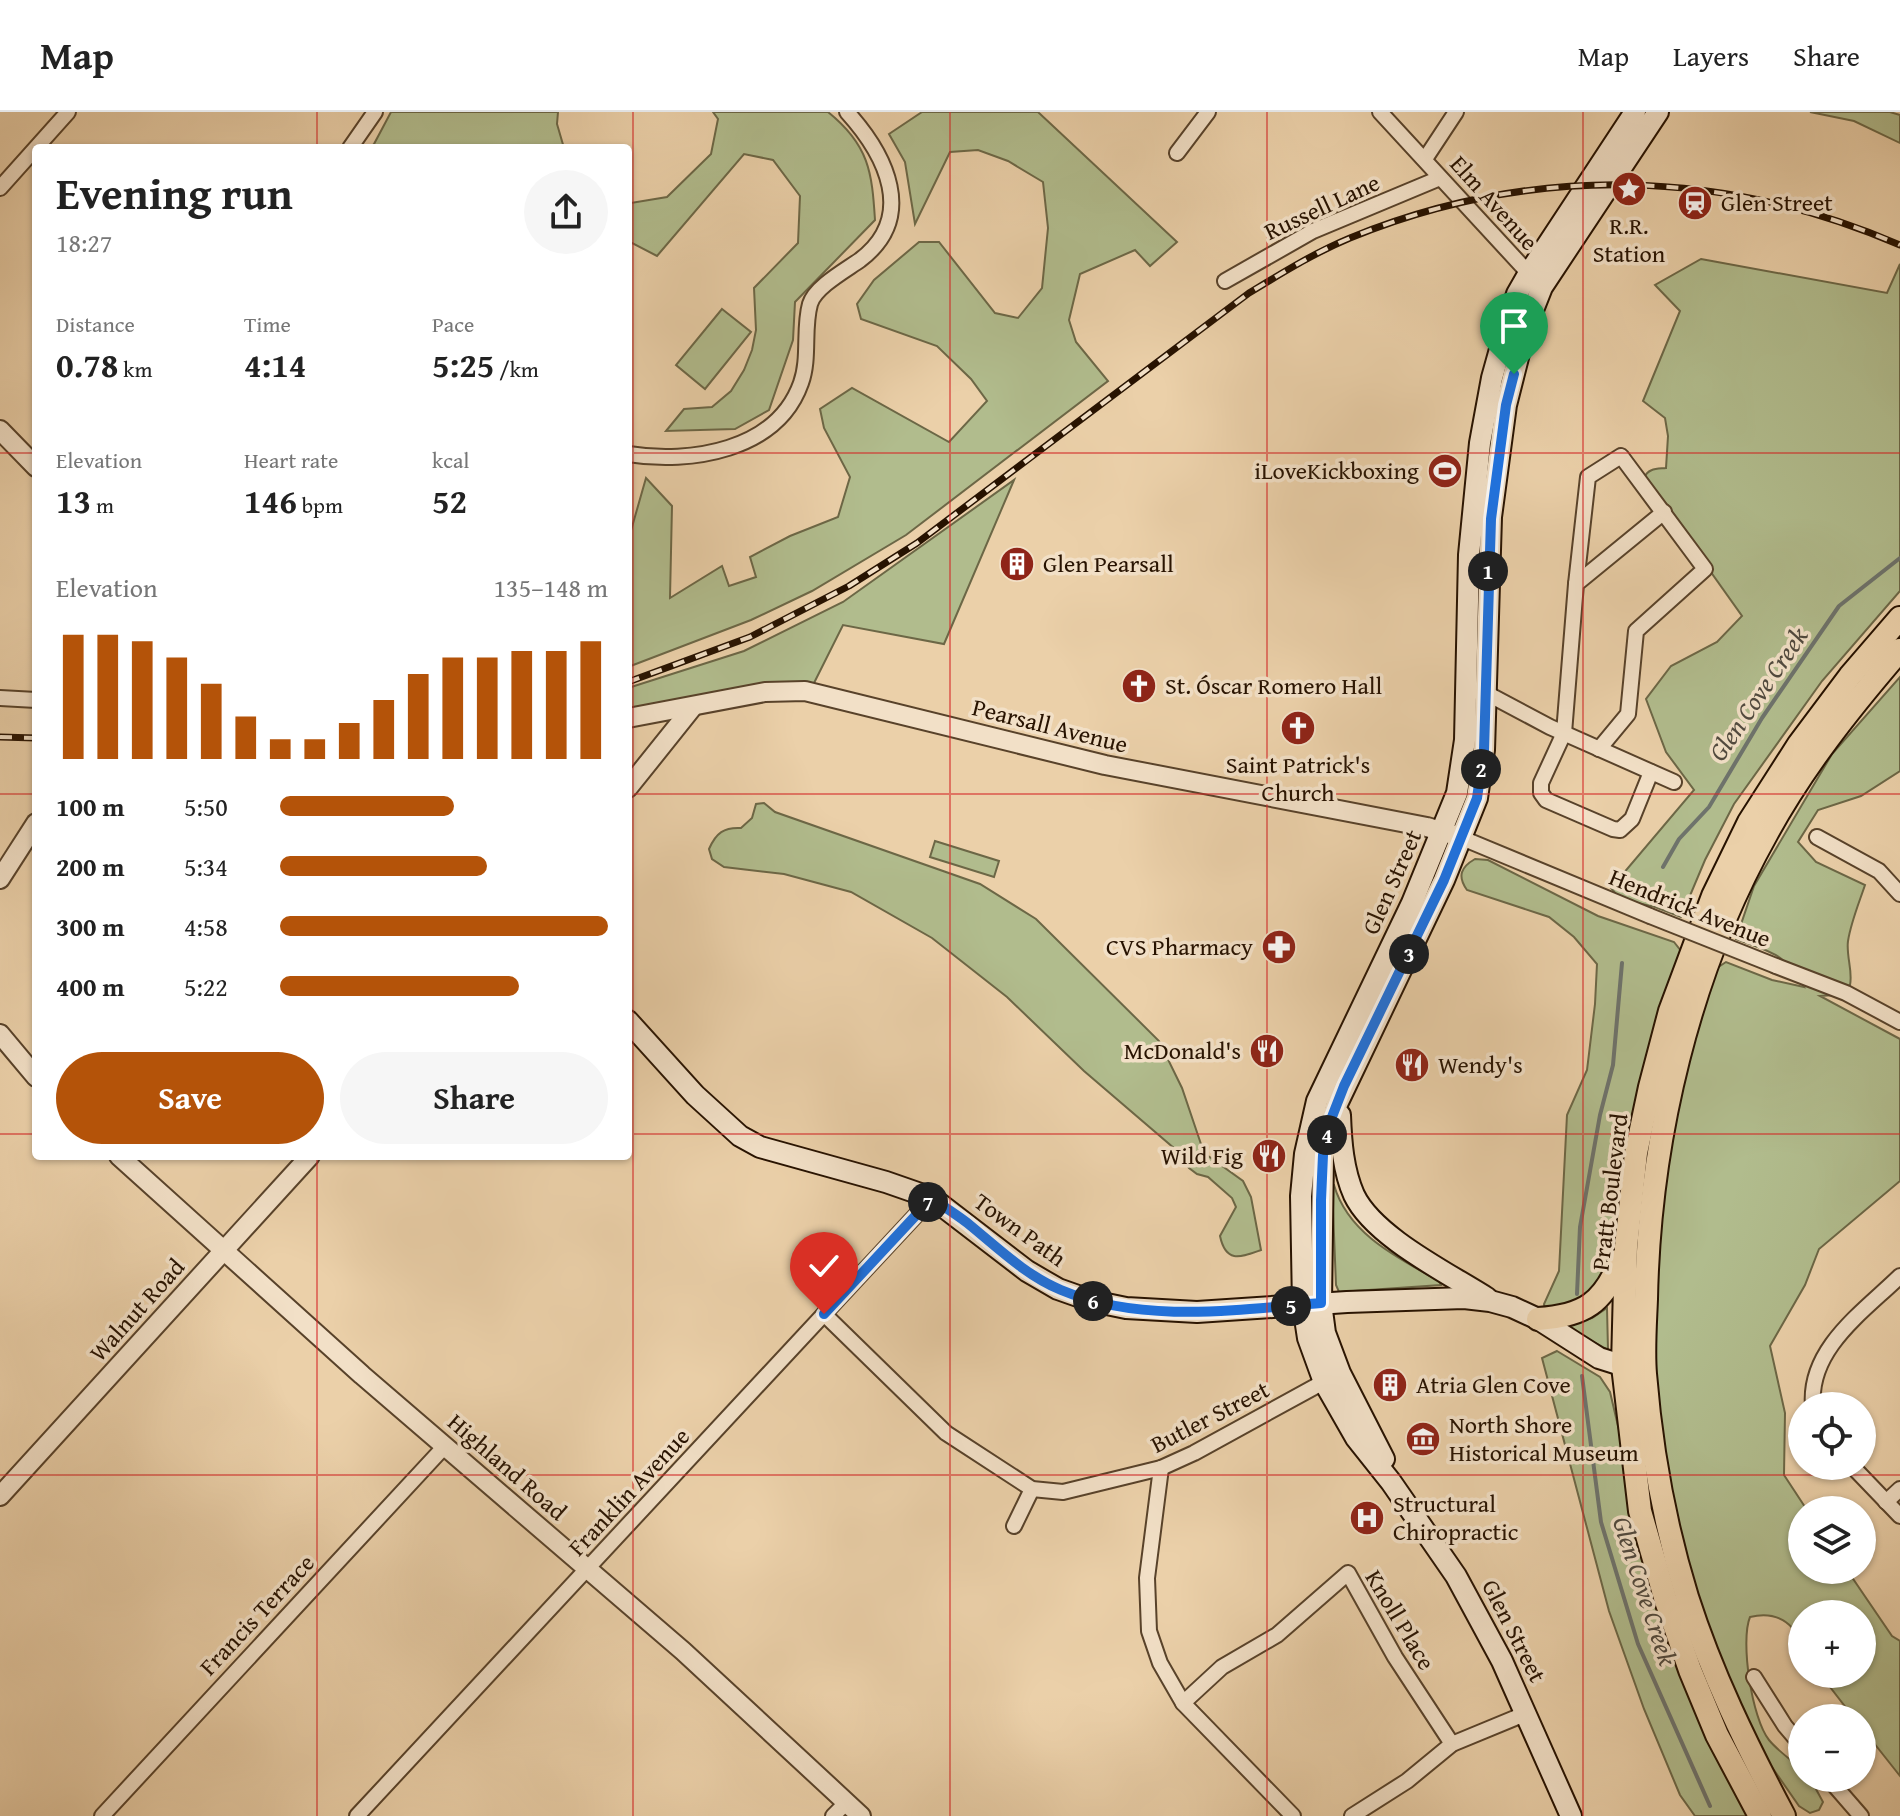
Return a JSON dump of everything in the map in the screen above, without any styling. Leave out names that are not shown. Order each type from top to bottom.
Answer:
[{"type":"main road","points":[[1536,280],[1635,112]]},
{"type":"main road","points":[[1536,280],[1658,112]]},
{"type":"main road","name":"Glen Street","points":[[1536,280],[1500,443],[1476,692],[1484,750],[1477,798],[1452,835],[1444,880],[1357,1039],[1317,1101],[1312,1304],[1325,1333],[1332,1378],[1386,1463],[1391,1482],[1456,1576],[1527,1713],[1571,1816]]},
{"type":"main road","name":"Pratt Boulevard","points":[[1760,1816],[1717,1735],[1690,1670],[1640,1511],[1623,1366],[1626,1247],[1636,1153],[1670,1011],[1713,896],[1749,822],[1799,744],[1850,676],[1900,618]]},
{"type":"main road","name":"Pratt Boulevard","points":[[1784,1816],[1736,1726],[1710,1663],[1686,1595],[1664,1507],[1644,1373],[1647,1248],[1657,1156],[1670,1091],[1689,1018],[1732,904],[1767,833],[1816,756],[1866,689],[1900,650]]},
{"type":"main road","name":"Town Path","points":[[632,1025],[695,1095],[740,1136],[760,1147],[932,1198],[1027,1271],[1058,1289],[1092,1301],[1126,1308],[1197,1312],[1464,1298],[1490,1301],[1538,1319],[1599,1358],[1644,1373]]},
{"type":"main road","name":"Glen Street","points":[[1315,1148],[1336,1106],[1357,1039]]},
{"type":"main road","name":"Town Path","points":[[1336,1106],[1349,1178],[1366,1215],[1389,1236],[1490,1301]]},
{"type":"main road","points":[[1315,1148],[1349,1178]]},
{"type":"main road","points":[[1538,1319],[1581,1312],[1604,1295],[1614,1279],[1626,1247]]},
{"type":"street","points":[[39,144],[68,112]]},
{"type":"street","points":[[353,144],[375,112]]},
{"type":"street","points":[[632,455],[650,458],[719,451],[765,430],[783,414],[795,396],[806,365],[811,302],[838,273],[878,245],[887,227],[892,202],[879,154],[864,130],[847,112]]},
{"type":"street","points":[[1177,153],[1208,112]]},
{"type":"street","name":"Elm Avenue","points":[[1380,112],[1536,280]]},
{"type":"street","points":[[1425,159],[1456,112]]},
{"type":"street","points":[[0,188],[32,152]]},
{"type":"street","name":"Russell Lane","points":[[1225,281],[1313,231],[1440,178]]},
{"type":"street","points":[[0,430],[32,463]]},
{"type":"street","points":[[1599,749],[1628,714],[1634,635],[1705,569],[1621,456],[1588,477],[1572,610],[1564,733],[1541,783],[1541,793],[1546,800],[1620,830],[1632,819],[1651,772]]},
{"type":"street","points":[[1576,584],[1664,512]]},
{"type":"street","name":"Pearsall Avenue","points":[[632,717],[765,692],[805,691],[1105,765],[1452,835]]},
{"type":"street","points":[[1476,692],[1674,782]]},
{"type":"street","points":[[0,698],[32,700]]},
{"type":"street","points":[[632,783],[692,708]]},
{"type":"street","points":[[0,879],[32,829]]},
{"type":"street","name":"Hendrick Avenue","points":[[1452,835],[1846,993],[1900,1022]]},
{"type":"street","points":[[1817,837],[1879,871],[1900,894]]},
{"type":"street","points":[[1,1037],[32,1072]]},
{"type":"street","name":"Highland Road","points":[[123,1160],[445,1446],[683,1651],[861,1816]]},
{"type":"street","name":"Walnut Road","points":[[0,1496],[306,1160]]},
{"type":"street","name":"Franklin Avenue","points":[[357,1816],[932,1198]]},
{"type":"street","points":[[1813,1392],[1818,1364],[1829,1347],[1900,1276]]},
{"type":"street","points":[[824,1314],[946,1433],[1032,1489],[1014,1526]]},
{"type":"street","name":"Butler Street","points":[[1032,1489],[1063,1492],[1161,1468],[1332,1378]]},
{"type":"street","name":"Francis Terrace","points":[[102,1816],[445,1446]]},
{"type":"street","points":[[1161,1468],[1147,1578],[1149,1631],[1160,1663],[1183,1703],[1293,1816]]},
{"type":"street","points":[[1865,1480],[1900,1516]]},
{"type":"street","points":[[1886,1502],[1900,1489]]},
{"type":"street","name":"Knoll Place","points":[[1183,1703],[1231,1660],[1277,1635],[1348,1573],[1395,1657],[1452,1744]]},
{"type":"street","points":[[1754,1677],[1788,1730]]},
{"type":"street","points":[[1352,1816],[1407,1781],[1452,1744],[1527,1713]]},
{"type":"street","points":[[1840,1792],[1861,1816]]},
{"type":"street","points":[[833,1816],[847,1802]]},
{"type":"green space","points":[[391,112],[558,112],[557,124],[563,144],[374,144]]},
{"type":"green space","points":[[713,112],[828,112],[852,136],[866,160],[875,220],[795,302],[793,340],[769,410],[735,429],[666,431],[684,409],[712,407],[731,391],[752,350],[756,330],[754,288],[798,243],[800,196],[773,160],[744,154],[657,256],[632,243],[632,203],[667,197],[711,154],[718,119]]},
{"type":"green space","points":[[922,112],[1038,112],[1177,242],[1150,266],[1135,250],[1080,274],[1069,320],[1076,342],[1108,381],[906,535],[812,591],[751,620],[632,665],[632,527],[646,478],[672,506],[670,598],[722,566],[729,586],[756,577],[750,557],[790,536],[838,517],[850,477],[824,428],[820,409],[852,388],[949,442],[987,401],[971,379],[937,346],[861,319],[857,304],[874,280],[919,242],[939,242],[995,313],[1018,318],[1042,288],[1048,228],[1043,182],[1008,161],[978,150],[950,152],[915,224],[905,162],[889,134]]},
{"type":"green space","points":[[1810,112],[1890,112],[1900,115],[1900,143],[1854,121]]},
{"type":"green space","points":[[1701,259],[1887,293],[1900,264],[1900,591],[1822,681],[1734,804],[1705,860],[1681,917],[1620,899],[1611,888],[1694,790],[1666,752],[1646,699],[1671,666],[1717,642],[1742,616],[1644,478],[1650,471],[1666,468],[1668,436],[1665,418],[1643,401],[1680,311],[1655,285]]},
{"type":"green space","points":[[722,309],[751,332],[705,389],[676,365]]},
{"type":"green space","points":[[1014,480],[944,644],[843,625],[809,693],[632,716],[632,687],[744,651],[843,602]]},
{"type":"green space","points":[[1900,677],[1900,771],[1861,796],[1818,810],[1798,842],[1816,862],[1865,885],[1848,941],[1850,985],[1835,995],[1820,996],[1900,1039],[1900,1181],[1819,1249],[1805,1285],[1770,1346],[1785,1413],[1784,1475],[1798,1496],[1788,1496],[1788,1584],[1857,1584],[1867,1600],[1788,1600],[1788,1624],[1776,1617],[1750,1617],[1746,1643],[1749,1680],[1763,1730],[1788,1758],[1788,1790],[1767,1760],[1700,1620],[1665,1490],[1651,1376],[1656,1214],[1691,1040],[1717,968],[1726,962],[1772,980],[1804,987],[1790,967],[1776,955],[1736,939],[1754,886],[1832,754]]},
{"type":"green space","points":[[764,803],[775,812],[980,884],[1036,919],[1159,1041],[1182,1088],[1204,1153],[1243,1181],[1251,1197],[1261,1250],[1241,1256],[1230,1255],[1220,1236],[1236,1207],[1232,1198],[1208,1177],[1189,1168],[1175,1149],[1084,1071],[1007,997],[932,938],[851,892],[784,874],[724,867],[712,859],[709,849],[718,835],[725,830],[741,828],[752,818],[756,804]]},
{"type":"green space","points":[[935,841],[999,861],[994,877],[930,857]]},
{"type":"green space","points":[[1475,859],[1488,860],[1598,916],[1674,942],[1681,951],[1632,1115],[1610,1236],[1608,1271],[1582,1304],[1545,1309],[1544,1304],[1559,1271],[1567,1115],[1587,1070],[1597,964],[1574,937],[1549,917],[1467,890],[1462,872]]},
{"type":"green space","points":[[1332,1185],[1351,1217],[1376,1243],[1441,1285],[1339,1292],[1336,1285]]},
{"type":"green space","points":[[1607,1308],[1608,1350],[1564,1326],[1592,1318]]},
{"type":"green space","points":[[1557,1351],[1600,1377],[1610,1392],[1638,1511],[1757,1816],[1695,1816],[1680,1795],[1644,1709],[1609,1611],[1542,1358]]},
{"type":"green space","points":[[1876,1613],[1892,1636],[1900,1641],[1900,1776],[1876,1746],[1876,1704],[1843,1704],[1831,1688],[1876,1688]]},
{"type":"green space","points":[[1789,1792],[1818,1792],[1823,1802],[1819,1810],[1810,1813],[1799,1806]]},
{"type":"waterway","name":"Glen Cove Creek","points":[[1663,867],[1679,839],[1709,807],[1762,718],[1839,606],[1900,558]]},
{"type":"waterway","name":"Glen Cove Creek","points":[[1577,1294],[1580,1227],[1600,1115],[1613,1065],[1622,963]]},
{"type":"waterway","name":"Glen Cove Creek","points":[[1582,1376],[1601,1522],[1638,1644],[1710,1806]]},
{"type":"railway","points":[[632,681],[750,637],[849,586],[917,543],[1249,293],[1337,244],[1418,214],[1487,197],[1556,187],[1626,185],[1695,189],[1764,201],[1833,220],[1900,245]]},
{"type":"railway","points":[[0,737],[32,738]]},
{"type":"place","name":"R.R. Station","points":[[1629,189]]},
{"type":"place","name":"Glen Street","points":[[1695,203]]},
{"type":"place","name":"iLoveKickboxing","points":[[1445,471]]},
{"type":"place","name":"Glen Pearsall","points":[[1017,564]]},
{"type":"place","name":"St. Óscar Romero Hall","points":[[1139,686]]},
{"type":"place","name":"Saint Patrick's Church","points":[[1298,728]]},
{"type":"place","name":"CVS Pharmacy","points":[[1279,947]]},
{"type":"place","name":"McDonald's","points":[[1267,1051]]},
{"type":"place","name":"Wendy's","points":[[1412,1065]]},
{"type":"place","name":"Wild Fig","points":[[1269,1156]]},
{"type":"place","name":"Atria Glen Cove","points":[[1390,1385]]},
{"type":"place","name":"North Shore Historical Museum","points":[[1423,1439]]},
{"type":"place","name":"Structural Chiropractic","points":[[1367,1518]]},
{"type":"route","points":[[824,1314],[932,1198],[1027,1271],[1058,1289],[1092,1301],[1126,1308],[1197,1312],[1321,1303],[1323,1155],[1330,1122],[1344,1086],[1444,880],[1477,798],[1484,750],[1491,519],[1506,405],[1514,374]]}]
